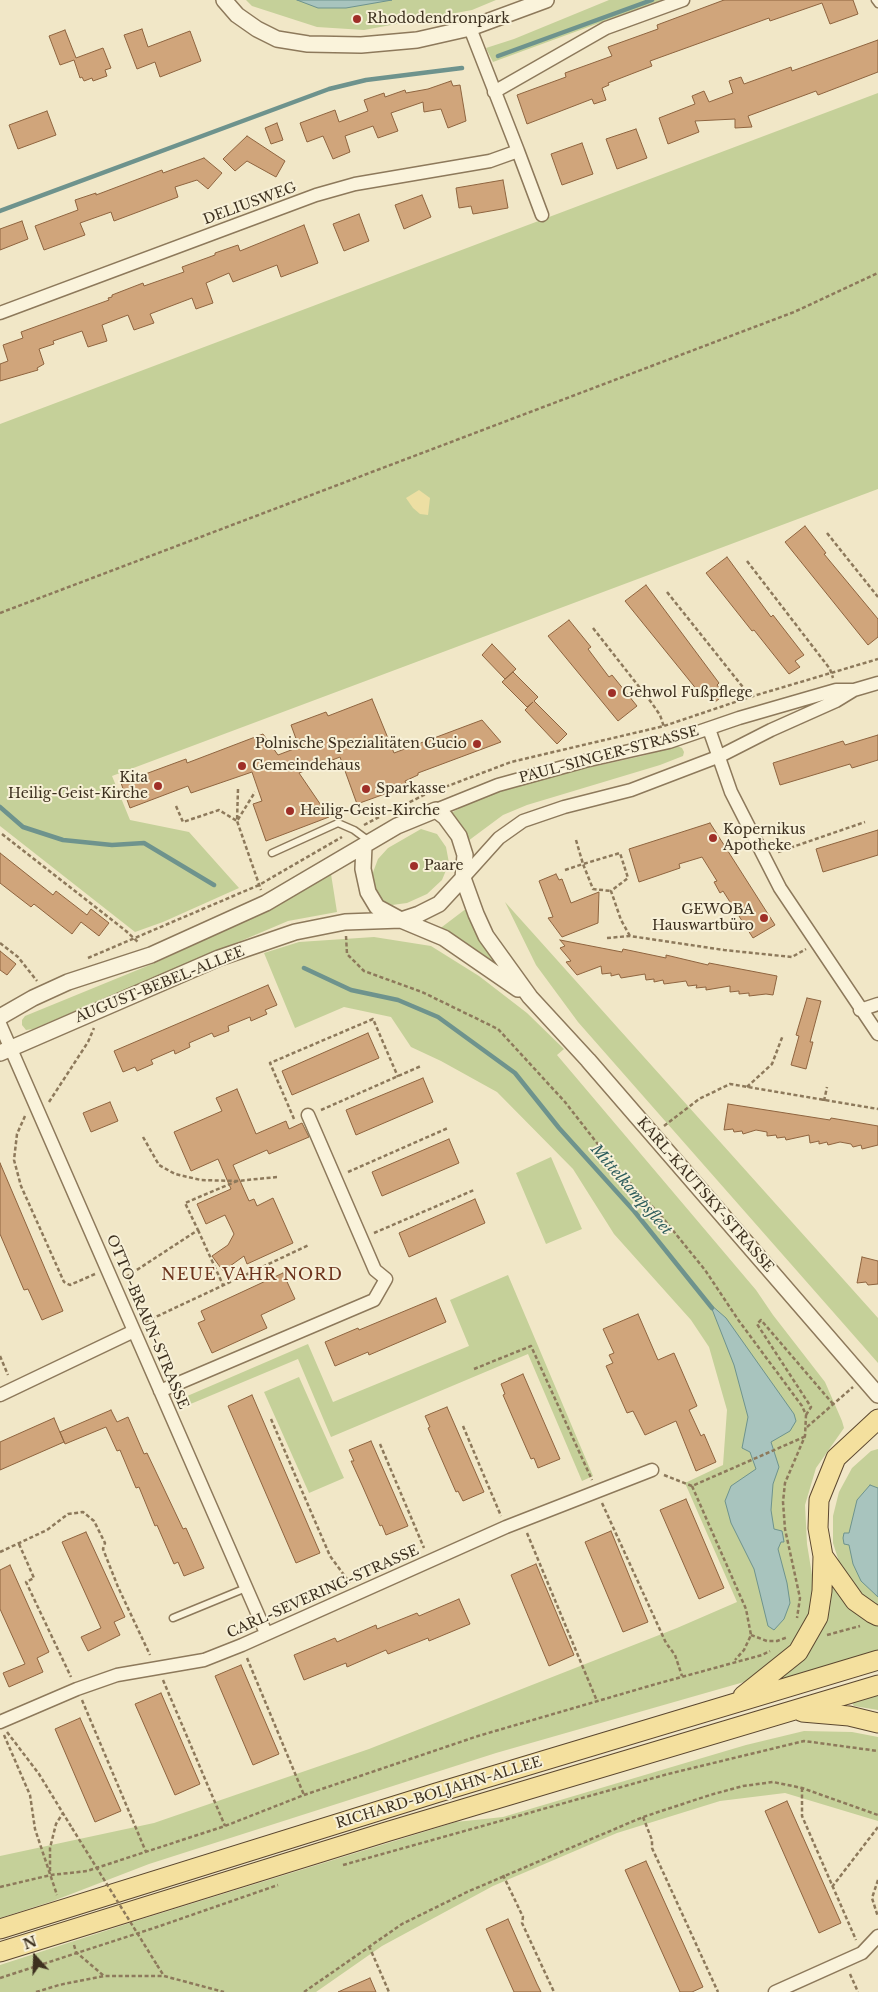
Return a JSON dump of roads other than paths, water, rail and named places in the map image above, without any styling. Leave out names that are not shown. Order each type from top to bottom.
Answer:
[{"type":"main road","points":[[734,1703],[798,1652],[802,1631],[818,1617],[822,1591],[823,1556],[818,1528],[819,1500],[836,1458],[878,1419]]},
{"type":"main road","points":[[823,1556],[855,1600],[878,1616]]},
{"type":"main road","name":"RICHARD-BOLJAHN-ALLEE","points":[[0,1928],[445,1790],[878,1660]]},
{"type":"main road","name":"RICHARD-BOLJAHN-ALLEE","points":[[0,1952],[404,1827],[878,1685]]},
{"type":"main road","points":[[793,1711],[850,1716],[878,1723]]},
{"type":"street","points":[[224,0],[237,14],[257,29],[277,39],[308,44],[361,45],[417,40],[470,28],[546,0]]},
{"type":"street","points":[[494,92],[606,28],[683,0]]},
{"type":"street","points":[[470,28],[542,215]]},
{"type":"street","name":"DELIUSWEG","points":[[0,313],[316,195],[355,184],[490,161],[518,152]]},
{"type":"street","name":"PAUL-SINGER-STRASSE","points":[[440,904],[499,838],[523,821],[564,807],[631,790],[720,756],[771,730],[836,701],[854,690],[878,683]]},
{"type":"street","name":"PAUL-SINGER-STRASSE","points":[[367,844],[397,826],[498,785],[584,761],[669,742],[836,690],[854,690]]},
{"type":"street","points":[[709,729],[731,792],[780,888],[860,1010],[878,1034]]},
{"type":"street","name":"KARL-KAUTSKY-STRASSE","points":[[436,810],[445,817],[459,836],[465,855],[464,878],[476,914],[486,936],[530,997],[653,1134],[878,1395]]},
{"type":"street","points":[[0,1017],[33,998],[68,982],[151,954],[266,903],[367,844]]},
{"type":"street","name":"KARL-KAUTSKY-STRASSE","points":[[367,844],[363,869],[368,892],[377,907],[401,920],[444,938],[530,997]]},
{"type":"street","name":"AUGUST-BEBEL-ALLEE","points":[[5,1050],[219,958],[296,932],[345,922],[401,920],[440,904]]},
{"type":"street","points":[[860,1010],[878,1004]]},
{"type":"street","name":"OTTO-BRAUN-STRASSE","points":[[0,1024],[5,1050],[38,1110],[266,1633]]},
{"type":"street","points":[[160,1391],[374,1300],[386,1279],[375,1270],[308,1115]]},
{"type":"street","points":[[0,1395],[134,1331]]},
{"type":"street","name":"CARL-SEVERING-STRASSE","points":[[2,1727],[77,1689],[117,1675],[204,1660],[242,1645],[522,1520],[652,1470]]},
{"type":"street","points":[[775,1992],[862,1953],[878,1936]]},
{"type":"lane","points":[[875,0],[878,4]]},
{"type":"lane","points":[[272,853],[338,823],[354,830],[367,844]]},
{"type":"lane","points":[[173,1618],[246,1588]]},
{"type":"water","points":[[297,0],[392,0],[346,8],[318,8]]},
{"type":"water","points":[[710,1304],[726,1318],[794,1414],[796,1421],[790,1431],[771,1442],[779,1467],[773,1484],[771,1510],[774,1529],[782,1531],[784,1542],[781,1542],[778,1549],[790,1603],[784,1619],[774,1630],[768,1626],[754,1569],[731,1523],[725,1501],[731,1486],[756,1469],[750,1452],[742,1448],[748,1417],[734,1365]]},
{"type":"water","points":[[870,1485],[878,1488],[878,1597],[861,1581],[853,1564],[849,1545],[844,1544],[843,1538],[844,1533],[849,1533],[857,1500]]},
{"type":"waterway","points":[[498,56],[652,0]]},
{"type":"waterway","points":[[0,211],[329,89],[366,80],[462,68]]},
{"type":"waterway","name":"Mittelkampsfleet","points":[[0,807],[23,827],[63,840],[112,845],[144,843],[214,885]]},
{"type":"waterway","name":"Mittelkampsfleet","points":[[304,968],[351,990],[398,1000],[438,1017],[515,1073],[559,1128],[634,1211],[712,1308]]},
{"type":"place","name":"Rhododendronpark","points":[[357,19]]},
{"type":"place","name":"Gehwol Fußpflege","points":[[612,693]]},
{"type":"place","name":"Polnische Spezialitäten Gucio","points":[[477,744]]},
{"type":"place","name":"Gemeindehaus","points":[[242,766]]},
{"type":"place","name":"Kita Heilig-Geist-Kirche","points":[[158,786]]},
{"type":"place","name":"Sparkasse","points":[[366,789]]},
{"type":"place","name":"Heilig-Geist-Kirche","points":[[290,811]]},
{"type":"place","name":"Kopernikus Apotheke","points":[[713,838]]},
{"type":"place","name":"Paare","points":[[414,866]]},
{"type":"place","name":"GEWOBA Hauswartbüro","points":[[764,918]]},
{"type":"district","name":"NEUE VAHR NORD","points":[[252,1275]]}]
